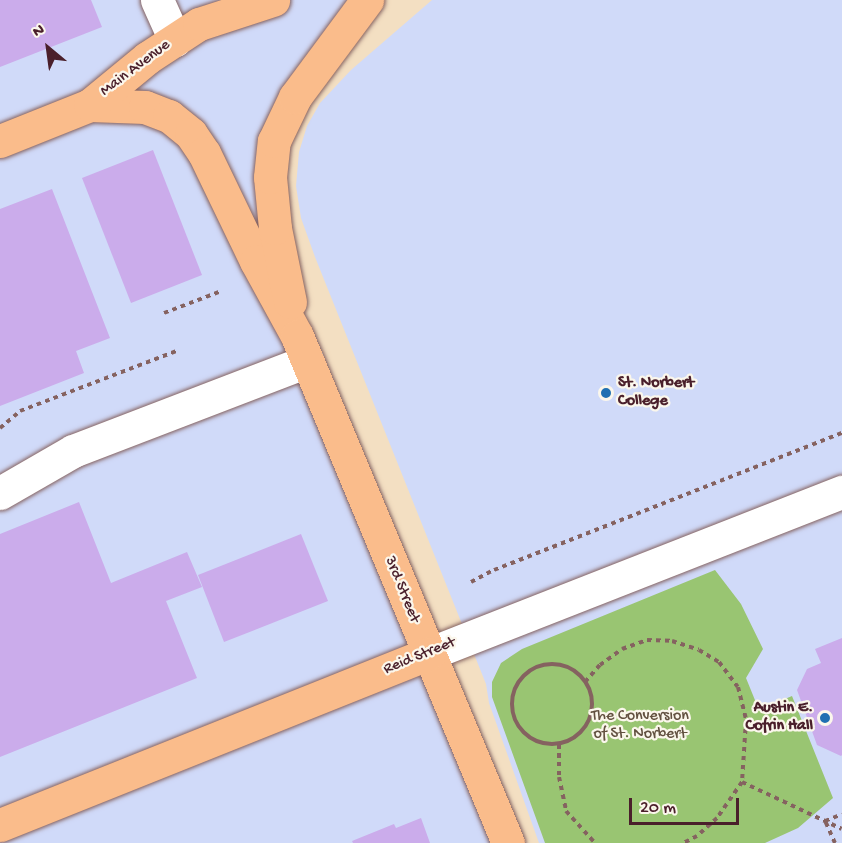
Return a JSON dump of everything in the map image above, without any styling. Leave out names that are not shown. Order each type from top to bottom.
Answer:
[{"type":"main road","name":"Main Avenue","points":[[0,141],[90,105],[147,58],[200,24],[273,0]]},
{"type":"main road","points":[[302,348],[275,228],[270,177],[274,141],[295,97],[367,0]]},
{"type":"main road","points":[[90,105],[145,107],[169,116],[191,134],[204,153],[256,261],[302,348]]},
{"type":"main road","name":"3rd Street","points":[[302,348],[508,843]]},
{"type":"main road","name":"Reid Street","points":[[0,825],[428,654]]},
{"type":"street","points":[[157,0],[175,40]]},
{"type":"street","points":[[0,493],[73,451],[302,348]]},
{"type":"street","name":"Reid Street","points":[[428,654],[842,492]]},
{"type":"path","points":[[164,313],[219,292]]},
{"type":"path","points":[[0,428],[20,411],[178,350]]},
{"type":"path","points":[[471,582],[494,570],[842,433]]},
{"type":"path","points":[[585,682],[600,665],[622,649],[647,640],[672,641],[699,650],[719,662],[738,687],[746,720],[742,782],[717,818],[697,836],[683,843]]},
{"type":"path","points":[[543,665],[567,667],[585,682],[590,693],[590,715],[579,734],[559,744],[546,744],[524,734],[512,712],[515,687],[522,676],[543,665]]},
{"type":"path","points":[[559,744],[559,777],[566,811],[595,843]]},
{"type":"path","points":[[742,782],[842,829]]},
{"type":"path","points":[[825,821],[842,814]]},
{"type":"path","points":[[825,821],[835,843]]},
{"type":"shaded area","points":[[0,0],[367,0],[275,141],[297,336],[508,843],[0,843]]},
{"type":"shaded area","name":"St. Norbert College","points":[[432,0],[842,0],[842,843],[539,843],[489,703],[486,684],[315,257],[301,218],[296,186],[299,152],[307,126],[320,103],[351,70]]},
{"type":"green space","name":"The Conversion of St. Norbert","points":[[715,570],[741,604],[763,649],[746,678],[759,710],[792,696],[833,798],[798,828],[765,843],[545,843],[492,697],[492,682],[501,663],[522,649]]},
{"type":"building","points":[[0,0],[91,0],[102,27],[0,67]]},
{"type":"building","points":[[153,150],[202,275],[131,303],[82,178]]},
{"type":"building","points":[[52,189],[110,338],[76,351],[84,373],[0,406],[0,209]]},
{"type":"building","points":[[79,502],[111,583],[187,552],[202,587],[166,601],[197,678],[0,757],[0,534]]},
{"type":"building","points":[[301,534],[328,601],[224,642],[198,575]]},
{"type":"building","name":"Austin E. Cofrin Hall","points":[[842,638],[841,756],[817,745],[797,690],[807,669],[821,663],[815,649]]},
{"type":"building","points":[[421,818],[430,843],[353,843],[352,841],[394,824],[396,828]]},
{"type":"place","name":"St. Norbert College","points":[[606,393]]},
{"type":"place","name":"Austin E. Cofrin Hall","points":[[825,718]]}]
